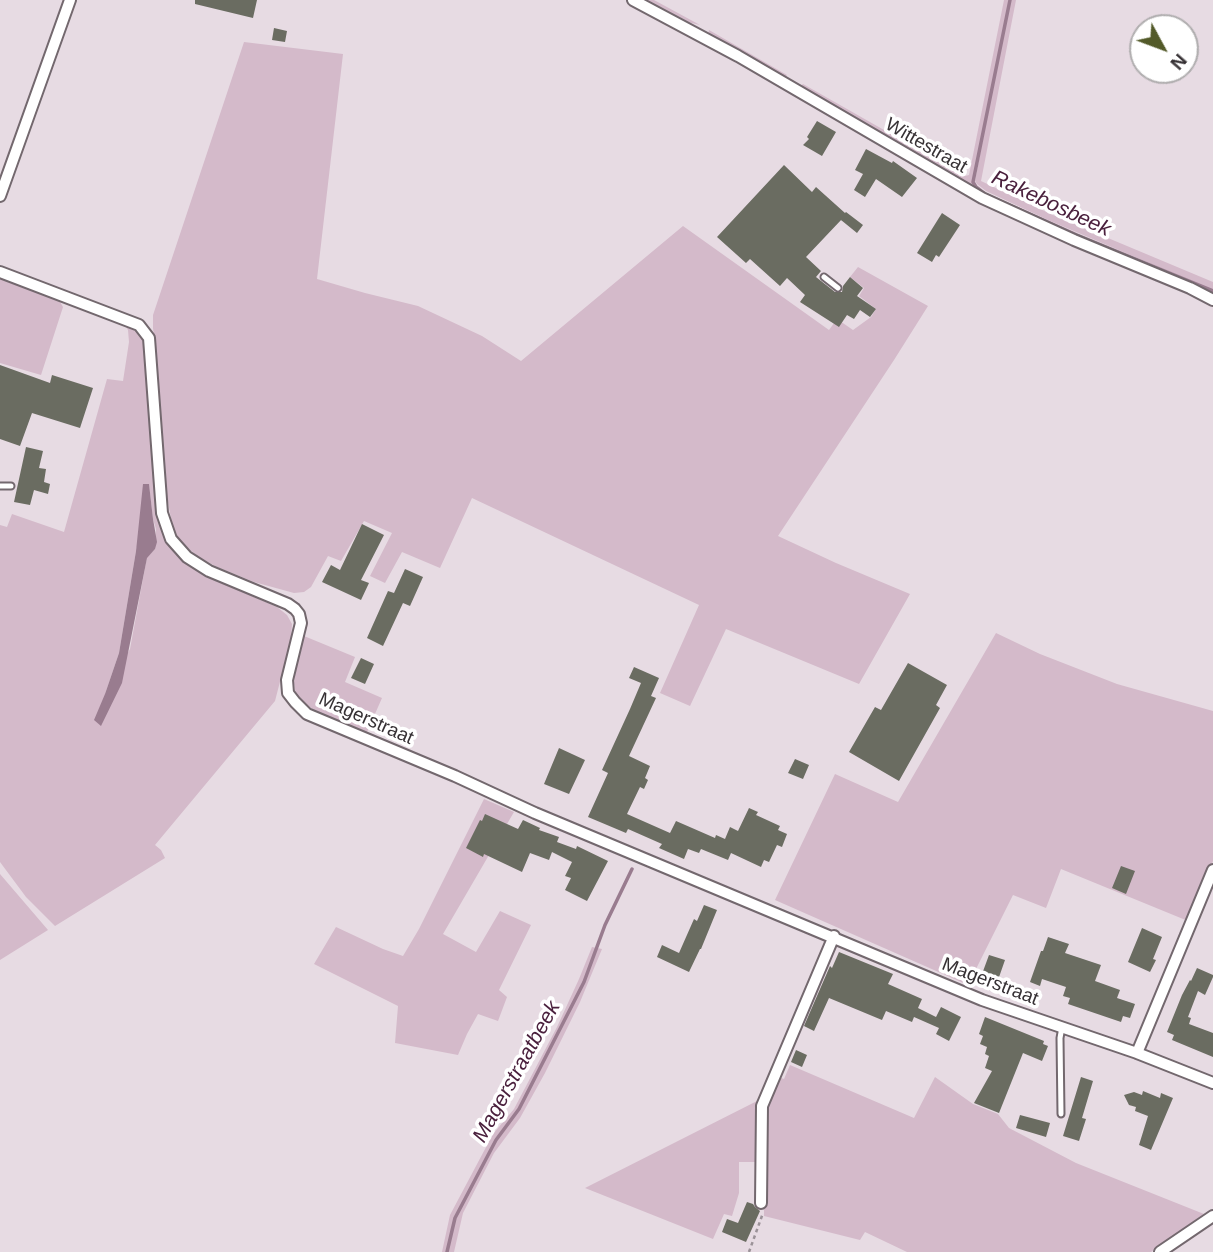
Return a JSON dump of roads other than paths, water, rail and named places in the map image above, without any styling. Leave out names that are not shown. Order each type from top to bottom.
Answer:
[{"type":"street","points":[[0,196],[70,0]]},
{"type":"street","name":"Wittestraat","points":[[633,0],[738,56],[982,198],[1213,300]]},
{"type":"street","name":"Magerstraat","points":[[0,272],[139,325],[149,338],[162,513],[170,539],[187,557],[209,570],[288,604],[299,614],[301,623],[287,680],[288,693],[307,714],[535,813],[982,1000],[1137,1053],[1213,1083]]},
{"type":"street","points":[[1137,1053],[1213,870]]},
{"type":"street","points":[[761,1203],[762,1106],[834,936]]},
{"type":"street","points":[[1160,1252],[1213,1216]]},
{"type":"lane","points":[[824,277],[838,288]]},
{"type":"lane","points":[[0,486],[11,486]]},
{"type":"lane","points":[[1061,1114],[1062,1027]]},
{"type":"waterway","name":"Rakebosbeek","points":[[1010,0],[973,182],[976,187],[985,194],[1077,235],[1213,291]]},
{"type":"waterway","name":"Magerstraatbeek","points":[[447,1252],[455,1218],[496,1140],[519,1109],[584,982],[605,925],[632,869]]}]
